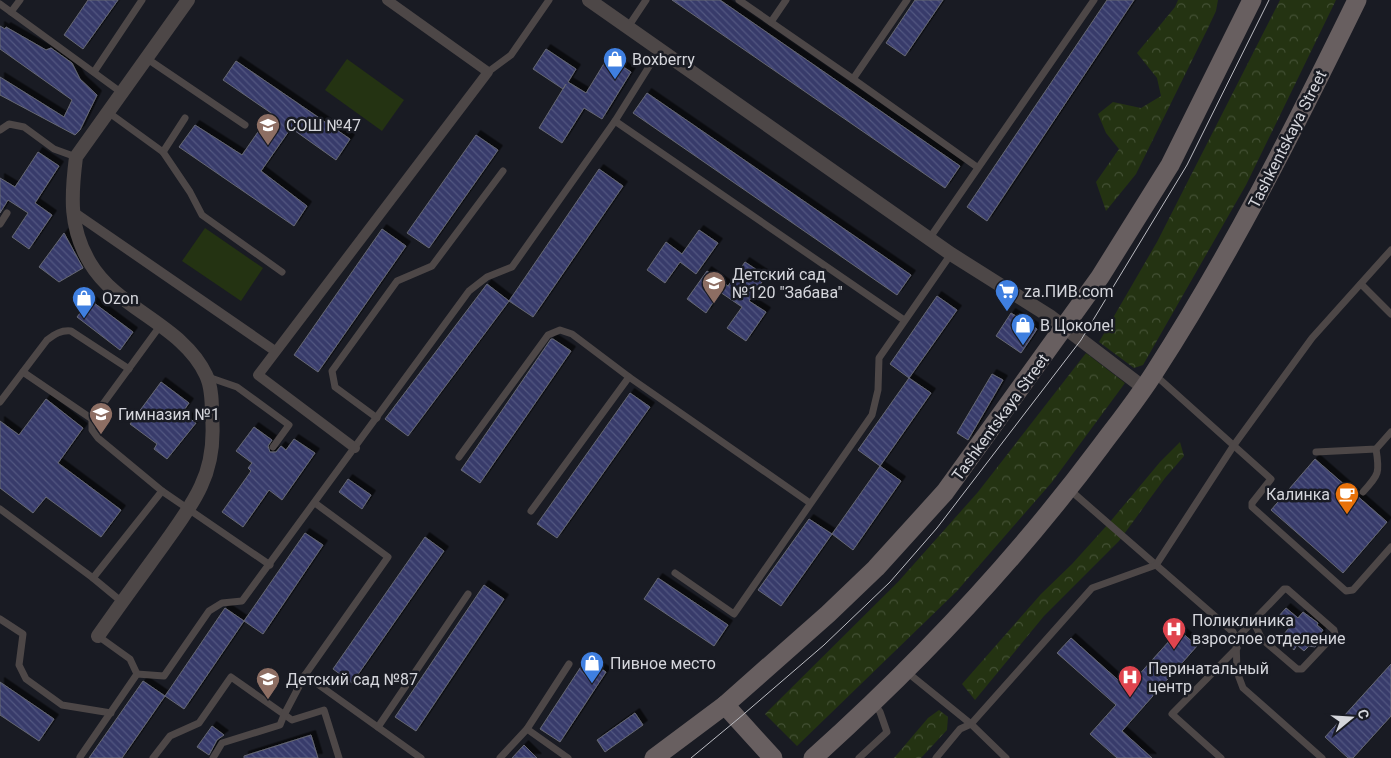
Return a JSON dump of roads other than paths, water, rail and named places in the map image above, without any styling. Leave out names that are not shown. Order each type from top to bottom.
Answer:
[{"type":"main road","name":"Tashkentskaya Street","points":[[654,758],[725,705],[828,614],[876,568],[945,492],[1100,277],[1170,165],[1252,0]]},
{"type":"main road","name":"Tashkentskaya Street","points":[[813,758],[874,703],[984,590],[1069,489],[1149,381],[1222,262],[1259,195],[1313,91],[1357,0]]},
{"type":"main road","points":[[725,705],[773,758]]},
{"type":"street","points":[[172,21],[182,0]]},
{"type":"street","points":[[98,636],[189,509],[202,485],[214,437],[212,402],[207,377],[197,359],[182,343],[111,288],[91,264],[78,238],[72,211],[72,188],[76,157],[188,0]]},
{"type":"street","points":[[355,448],[258,375],[488,72],[386,0]]},
{"type":"street","points":[[589,0],[951,254],[1149,381]]},
{"type":"street","points":[[72,211],[275,351]]},
{"type":"lane","points":[[11,12],[20,0]]},
{"type":"lane","points":[[94,72],[142,0]]},
{"type":"lane","points":[[488,72],[511,56],[549,0]]},
{"type":"lane","points":[[628,27],[646,0]]},
{"type":"lane","points":[[739,0],[977,167]]},
{"type":"lane","points":[[771,22],[786,0]]},
{"type":"lane","points":[[853,79],[908,0]]},
{"type":"lane","points":[[929,239],[1094,0]]},
{"type":"lane","points":[[0,4],[122,93]]},
{"type":"lane","points":[[137,674],[164,676],[209,611],[222,603],[242,601],[468,291],[487,277],[512,267],[615,121],[660,49]]},
{"type":"lane","points":[[146,58],[245,125]]},
{"type":"lane","points":[[108,112],[163,152],[190,192],[202,215],[282,272]]},
{"type":"lane","points":[[163,152],[185,118]]},
{"type":"lane","points":[[615,121],[904,320]]},
{"type":"lane","points":[[0,130],[9,124],[24,127],[54,149],[76,157]]},
{"type":"lane","points":[[377,418],[335,387],[332,371],[397,280],[432,266],[504,171]]},
{"type":"lane","points":[[0,224],[7,214]]},
{"type":"lane","points":[[936,758],[960,730],[971,724],[1092,588],[1156,566],[1234,445],[1312,338],[1391,250]]},
{"type":"lane","points":[[675,573],[734,614],[872,415],[878,390],[879,358],[951,254]]},
{"type":"lane","points":[[1361,284],[1391,314]]},
{"type":"lane","points":[[160,326],[92,419],[92,430],[98,438],[162,491],[270,565]]},
{"type":"lane","points":[[459,457],[548,335],[560,330],[572,334],[629,377],[810,503]]},
{"type":"lane","points":[[0,402],[47,340],[56,333],[71,331],[129,369]]},
{"type":"lane","points":[[23,372],[92,419]]},
{"type":"lane","points":[[207,377],[237,387],[289,425],[273,447]]},
{"type":"lane","points":[[531,511],[629,377]]},
{"type":"lane","points":[[1149,381],[1234,445],[1271,479],[1252,503],[1252,507],[1346,591],[1353,590],[1391,548]]},
{"type":"lane","points":[[1316,452],[1376,449],[1391,432]]},
{"type":"lane","points":[[1363,492],[1377,476],[1376,449]]},
{"type":"lane","points":[[1069,489],[1232,632],[1236,639],[1237,672],[1243,688],[1322,758]]},
{"type":"lane","points":[[93,578],[162,491]]},
{"type":"lane","points":[[213,758],[222,743],[280,726],[305,675],[388,557],[315,503]]},
{"type":"lane","points":[[0,509],[93,578],[122,602]]},
{"type":"lane","points":[[1236,639],[1253,621],[1284,589],[1287,589],[1334,630],[1335,634],[1302,669],[1297,669],[1262,639],[1253,621]]},
{"type":"lane","points":[[378,727],[468,594]]},
{"type":"lane","points":[[0,619],[23,634],[19,665],[26,679],[62,705],[110,713]]},
{"type":"lane","points":[[98,636],[130,660],[137,674]]},
{"type":"lane","points":[[1222,758],[1172,714],[1237,648]]},
{"type":"lane","points":[[500,758],[527,729],[569,664]]},
{"type":"lane","points":[[907,670],[971,724],[1006,758]]},
{"type":"lane","points":[[80,757],[137,674]]},
{"type":"lane","points":[[305,675],[421,758]]},
{"type":"lane","points":[[153,758],[170,736],[199,723],[231,677],[292,720],[324,710],[339,758]]},
{"type":"lane","points":[[859,758],[887,732],[880,712],[874,703]]},
{"type":"lane","points":[[527,729],[568,758]]},
{"type":"lane","points":[[1309,758],[1315,752]]},
{"type":"tram line","points":[[691,758],[824,645],[890,582],[937,528],[1081,340],[1187,165],[1269,0]]},
{"type":"place","name":"Boxberry","points":[[615,80]]},
{"type":"place","name":"СОШ №47","points":[[268,146]]},
{"type":"place","name":"Детский сад №120 \"Забава\"","points":[[714,304]]},
{"type":"place","name":"za.ПИВ.com","points":[[1007,312]]},
{"type":"place","name":"Ozon","points":[[84,319]]},
{"type":"place","name":"В Цоколе!","points":[[1023,346]]},
{"type":"place","name":"Гимназия №1","points":[[101,435]]},
{"type":"place","name":"Калинка","points":[[1347,515]]},
{"type":"place","name":"Поликлиника взрослое отделение","points":[[1174,650]]},
{"type":"place","name":"Пивное место","points":[[592,684]]},
{"type":"place","name":"Перинатальный центр","points":[[1130,698]]},
{"type":"place","name":"Детский сад №87","points":[[268,700]]}]
